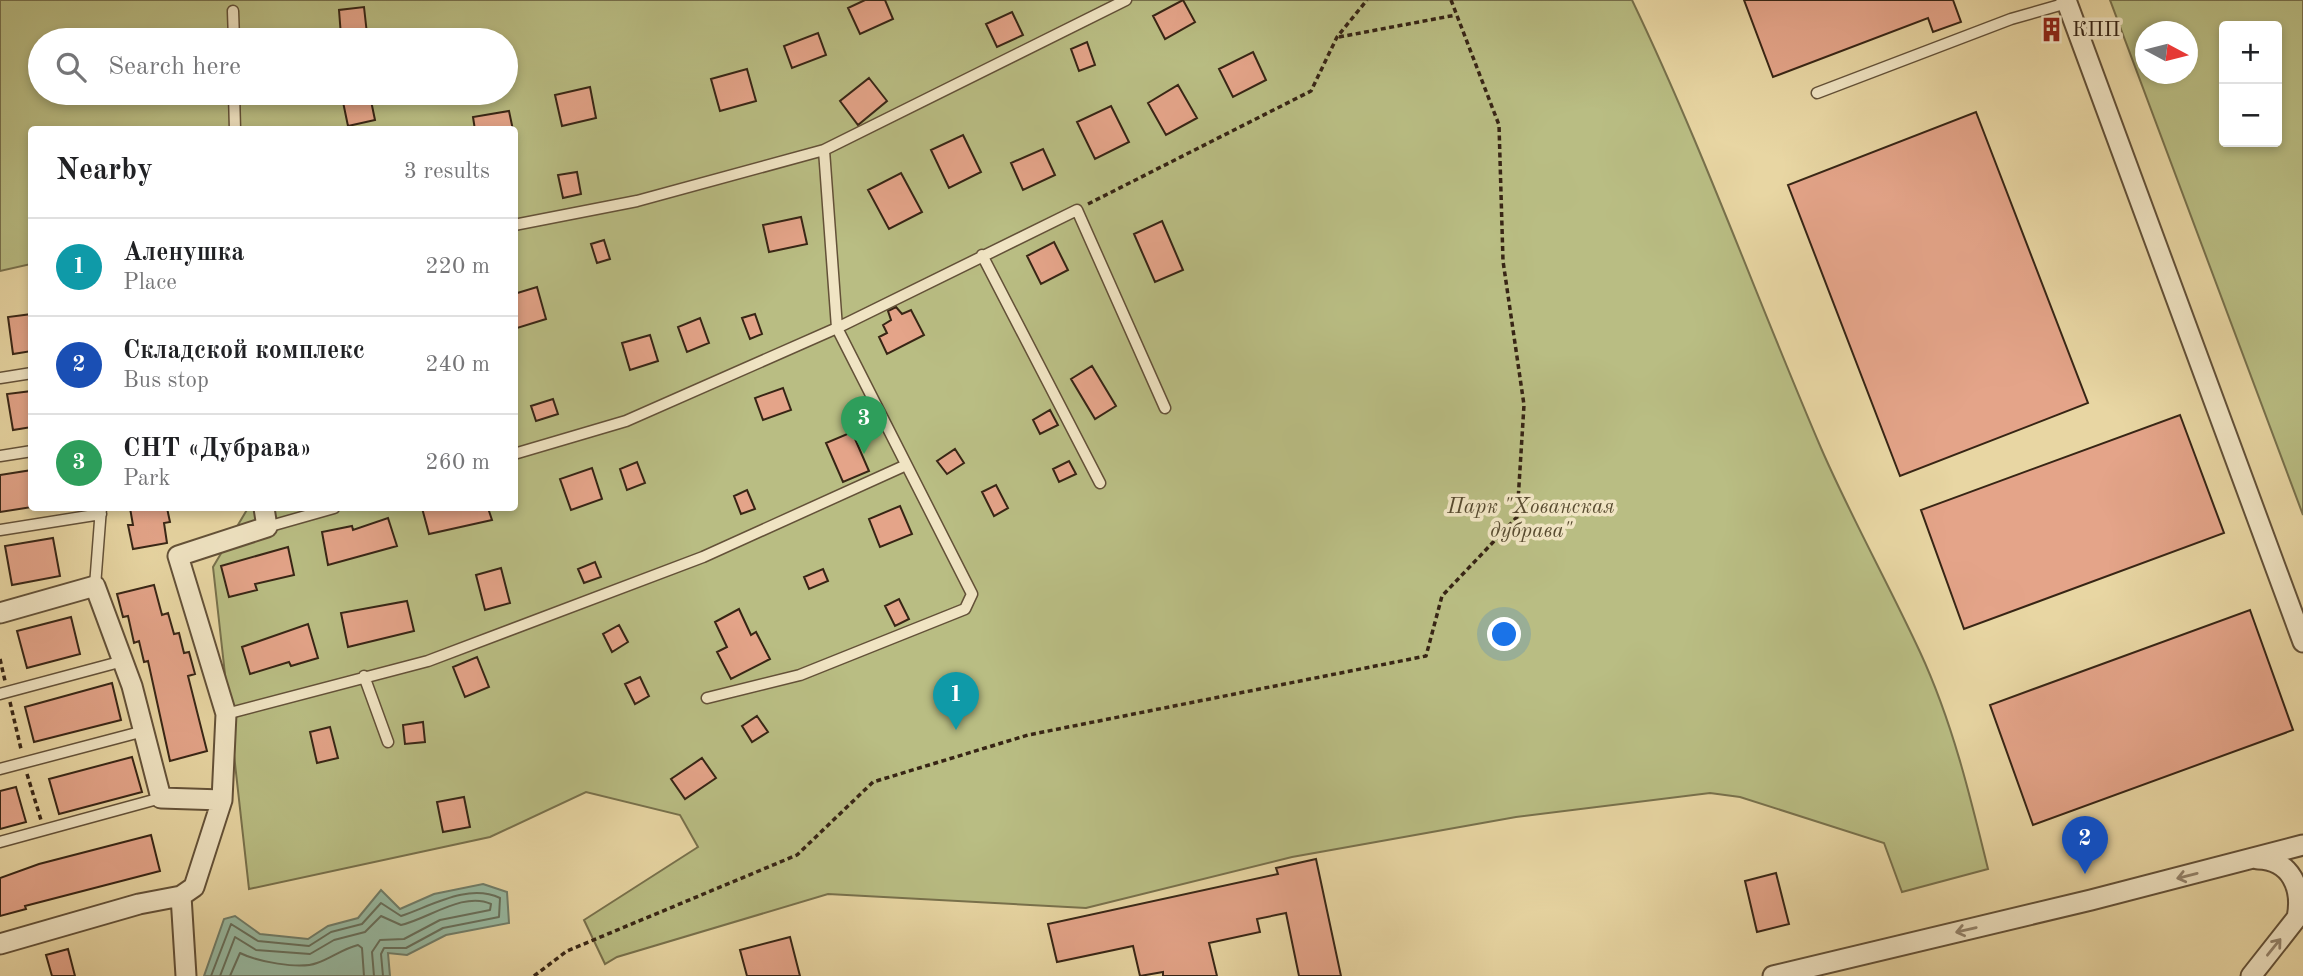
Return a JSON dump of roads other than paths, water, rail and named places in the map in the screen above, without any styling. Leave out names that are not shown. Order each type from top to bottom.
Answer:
[{"type":"street","points":[[2067,1],[2303,642]]},
{"type":"street","points":[[0,944],[139,904],[181,896],[194,887],[222,800],[226,714],[178,556],[267,527],[264,511]]},
{"type":"street","points":[[3,611],[95,586],[123,661],[161,799],[222,800]]},
{"type":"street","points":[[1773,976],[2303,845]]},
{"type":"street","points":[[2251,976],[2300,914],[2302,898],[2295,878],[2278,863],[2253,859]]},
{"type":"street","points":[[181,896],[186,976]]},
{"type":"lane","points":[[518,224],[637,201],[824,150],[1126,0]]},
{"type":"lane","points":[[1817,93],[2011,19],[2067,1]]},
{"type":"lane","points":[[233,11],[234,28]]},
{"type":"lane","points":[[234,105],[235,126]]},
{"type":"lane","points":[[707,698],[800,675],[965,609],[972,594],[904,466],[837,328],[824,150]]},
{"type":"lane","points":[[518,453],[626,421],[837,328],[1077,210],[1165,408]]},
{"type":"lane","points":[[982,255],[1100,483]]},
{"type":"lane","points":[[0,378],[28,374]]},
{"type":"lane","points":[[0,456],[28,452]]},
{"type":"lane","points":[[226,714],[428,660],[703,557],[904,466]]},
{"type":"lane","points":[[0,530],[101,511],[95,586]]},
{"type":"lane","points":[[267,527],[323,511]]},
{"type":"lane","points":[[4,693],[123,661]]},
{"type":"lane","points":[[364,676],[388,742]]},
{"type":"lane","points":[[0,769],[144,731]]},
{"type":"lane","points":[[0,842],[161,799]]},
{"type":"water","points":[[483,884],[507,892],[509,923],[446,935],[407,955],[388,953],[390,976],[204,976],[224,919],[235,916],[260,934],[308,939],[328,926],[358,918],[381,890],[400,909],[434,894]]},
{"type":"place","name":"КПП","points":[[2052,30]]},
{"type":"place","name":"СНТ «Дубрава»","points":[[864,454]]},
{"type":"place","name":"Аленушка","points":[[956,730]]},
{"type":"place","name":"Складской комплекс","points":[[2085,874]]},
{"type":"park label","name":"Парк \"Хованская дубрава\"","points":[[1531,519]]}]
